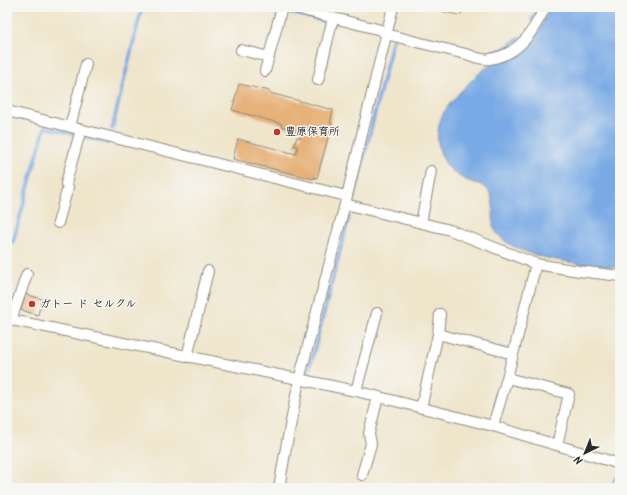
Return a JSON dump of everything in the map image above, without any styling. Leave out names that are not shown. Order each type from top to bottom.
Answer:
[{"type":"street","points":[[279,488],[284,453],[299,380],[346,200],[393,7]]},
{"type":"street","points":[[447,7],[458,10]]},
{"type":"street","points":[[265,71],[284,9],[334,18],[380,30],[386,34],[489,60],[506,53],[521,44],[536,26],[545,7]]},
{"type":"street","points":[[318,80],[334,18]]},
{"type":"street","points":[[241,50],[269,57]]},
{"type":"street","points":[[70,127],[86,64]]},
{"type":"street","points":[[7,111],[70,127],[80,133],[346,200],[421,223],[450,230],[536,264],[620,276]]},
{"type":"street","points":[[58,223],[68,187],[66,183],[80,133]]},
{"type":"street","points":[[421,223],[431,171]]},
{"type":"street","points":[[493,426],[507,378],[536,264]]},
{"type":"street","points":[[187,357],[208,271]]},
{"type":"street","points":[[27,274],[9,320],[356,391],[493,426],[620,464]]},
{"type":"street","points":[[356,391],[376,313]]},
{"type":"street","points":[[421,408],[438,334],[440,314]]},
{"type":"street","points":[[438,334],[513,354]]},
{"type":"street","points":[[507,378],[569,394],[557,446]]},
{"type":"street","points":[[362,475],[371,444],[370,433],[378,397]]},
{"type":"street","points":[[618,488],[620,480]]},
{"type":"water","points":[[550,7],[620,7],[620,267],[570,262],[531,253],[514,246],[501,237],[493,226],[493,203],[489,191],[484,186],[456,174],[444,160],[440,151],[438,142],[439,123],[452,101],[486,68],[515,54],[527,46],[538,33]]},
{"type":"building","name":"豊原保育所","points":[[239,84],[270,91],[270,93],[333,110],[330,123],[332,123],[317,178],[314,177],[314,179],[233,159],[238,139],[296,154],[298,146],[294,146],[297,137],[301,138],[303,129],[300,128],[300,131],[281,126],[282,124],[232,110]]},
{"type":"building","name":"ガトー ド セルクル","points":[[25,294],[42,299],[38,315],[21,310]]},
{"type":"waterway","points":[[112,129],[142,7]]},
{"type":"waterway","points":[[268,7],[323,21]]},
{"type":"waterway","points":[[532,20],[538,9]]},
{"type":"waterway","points":[[485,54],[503,49],[520,38]]},
{"type":"waterway","points":[[354,198],[393,39]]},
{"type":"waterway","points":[[7,251],[10,241],[13,242],[45,127],[108,143]]},
{"type":"waterway","points":[[308,374],[349,217]]},
{"type":"place","name":"豊原保育所","points":[[277,132]]},
{"type":"place","name":"ガトー ド セルクル","points":[[32,304]]}]
